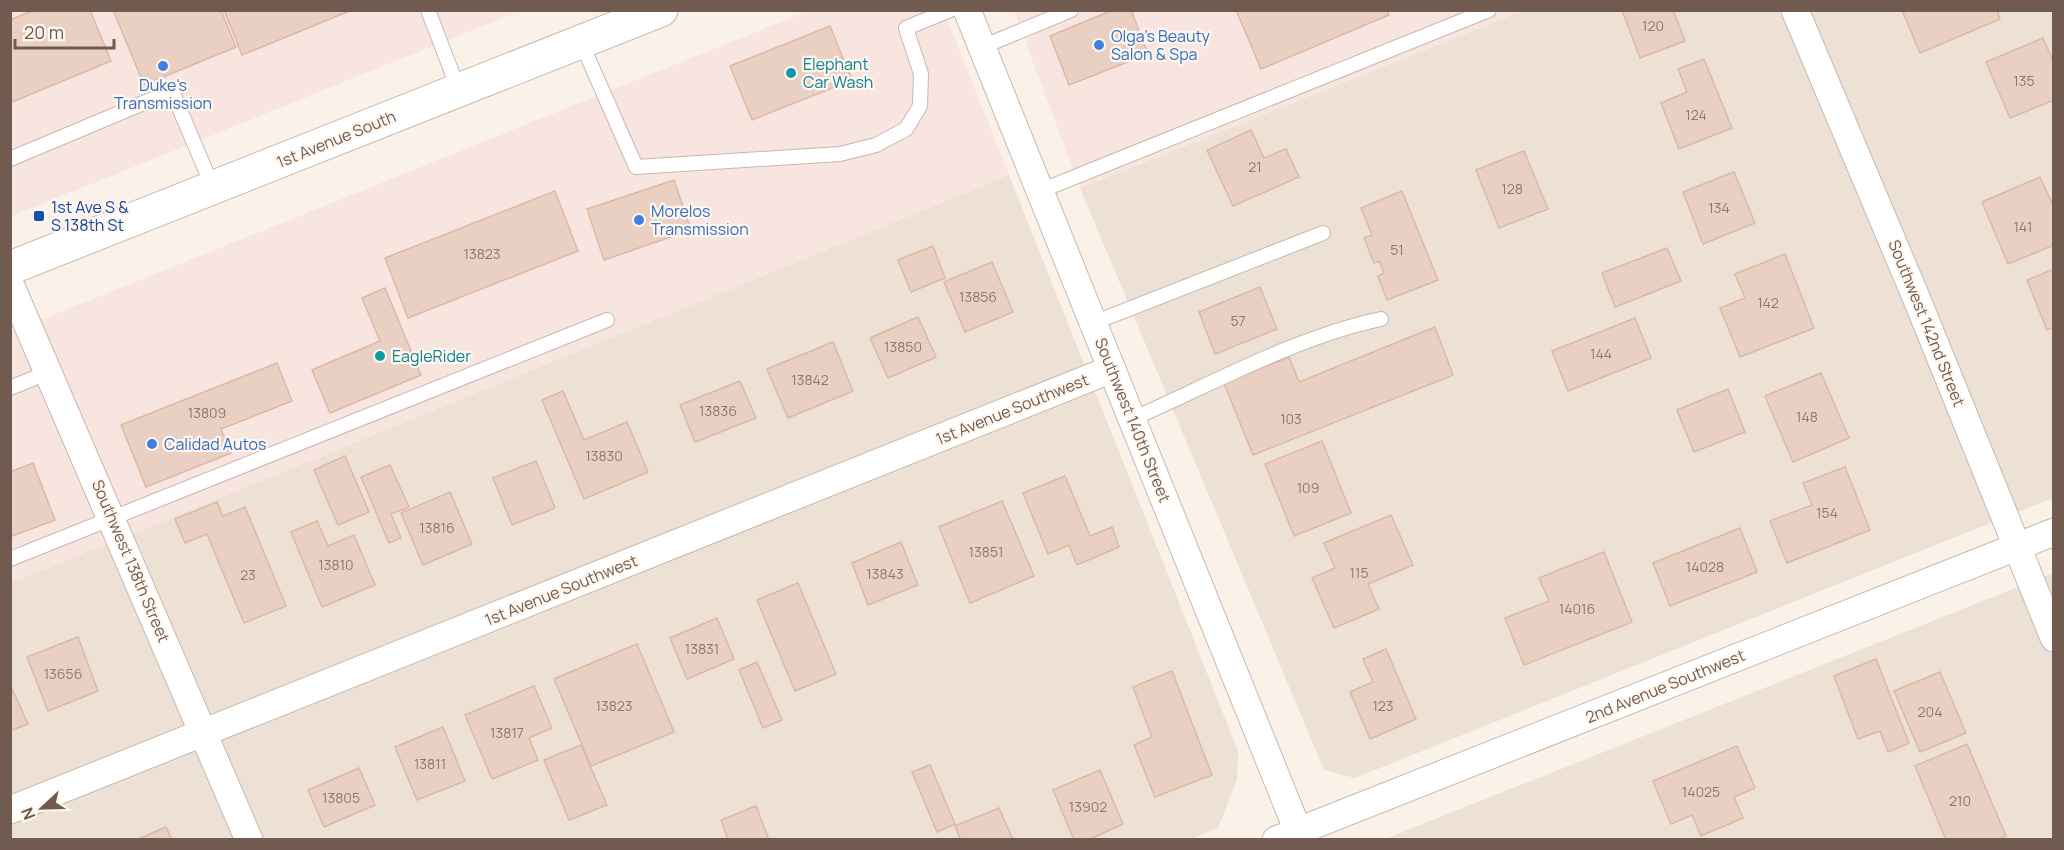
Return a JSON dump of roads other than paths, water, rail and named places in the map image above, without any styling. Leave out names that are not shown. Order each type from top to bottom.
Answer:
[{"type":"main road","name":"1st Avenue South","points":[[10,268],[459,91],[644,14]]},
{"type":"street","name":"Southwest 140th Street","points":[[967,10],[1132,419],[1287,835]]},
{"type":"street","name":"Southwest 142nd Street","points":[[1795,10],[2054,638]]},
{"type":"street","name":"Southwest 138th Street","points":[[10,284],[249,840]]},
{"type":"street","name":"1st Avenue Southwest","points":[[10,810],[1112,369]]},
{"type":"street","name":"2nd Avenue Southwest","points":[[1287,835],[2054,532]]},
{"type":"lane","points":[[428,10],[459,91]]},
{"type":"lane","points":[[580,42],[636,167],[840,154],[876,145],[906,129],[920,106],[921,74],[906,28],[950,10]]},
{"type":"lane","points":[[982,46],[1071,10]]},
{"type":"lane","points":[[1040,191],[1489,10]]},
{"type":"lane","points":[[10,159],[172,91],[213,188]]},
{"type":"lane","points":[[1094,323],[1323,233]]},
{"type":"lane","points":[[1132,419],[1312,341],[1359,324],[1381,319]]},
{"type":"lane","points":[[10,559],[607,320]]},
{"type":"lane","points":[[10,388],[49,372]]},
{"type":"place","name":"Olga's Beauty Salon & Spa","points":[[1099,45]]},
{"type":"place","name":"Duke's Transmission","points":[[163,66]]},
{"type":"place","name":"Elephant Car Wash","points":[[791,73]]},
{"type":"place","name":"1st Ave S & S 138th St","points":[[39,216]]},
{"type":"place","name":"Morelos Transmission","points":[[639,220]]},
{"type":"place","name":"EagleRider","points":[[380,356]]},
{"type":"place","name":"Calidad Autos","points":[[152,444]]}]
